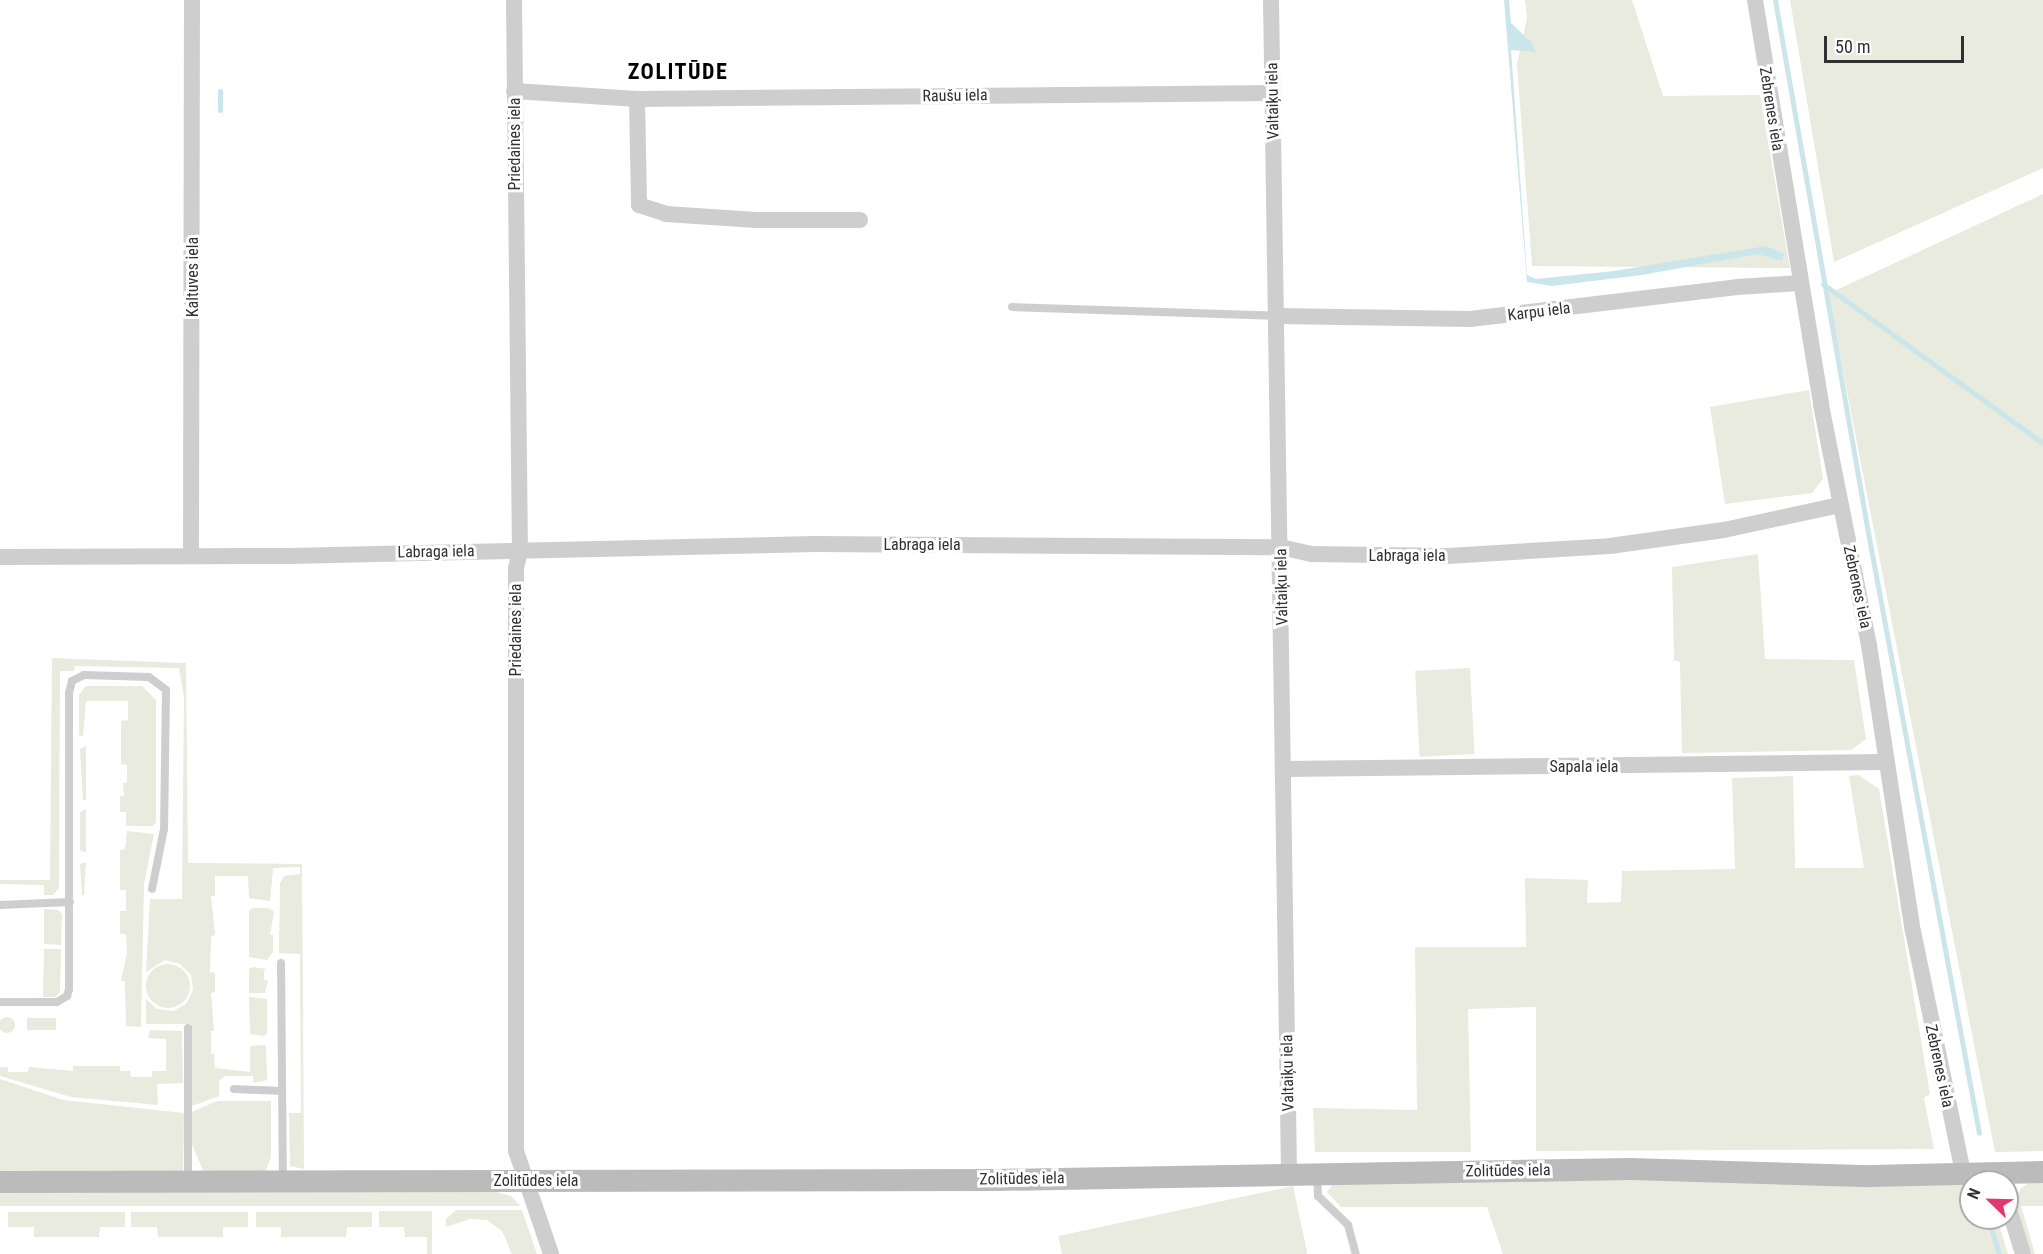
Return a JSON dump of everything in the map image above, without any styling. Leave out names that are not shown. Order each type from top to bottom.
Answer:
[{"type":"street","name":"Kaltuves iela","points":[[191,553],[192,0]]},
{"type":"street","name":"Priedaines iela","points":[[514,0],[520,550],[516,568],[516,1151],[551,1254]]},
{"type":"street","name":"Valtaiķu iela","points":[[1271,0],[1289,1173]]},
{"type":"street","name":"Zebrenes iela","points":[[1755,0],[1800,283],[1840,505],[1869,645],[1884,762],[1933,1038],[1962,1170]]},
{"type":"street","name":"Raušu iela","points":[[514,91],[637,99],[1273,93]]},
{"type":"street","points":[[637,99],[639,206],[666,214],[756,220],[860,220]]},
{"type":"street","name":"Karpu iela","points":[[1277,316],[1470,319],[1737,287],[1800,283]]},
{"type":"street","name":"Labraga iela","points":[[0,556],[191,553],[288,556],[816,544],[1281,547],[1312,554],[1394,557],[1559,551],[1724,530],[1840,505]]},
{"type":"street","name":"Sapala iela","points":[[1284,769],[1884,762]]},
{"type":"street","name":"Zolitūdes iela","points":[[0,1182],[996,1180],[1289,1173],[1630,1169],[1871,1176],[1959,1173]]},
{"type":"street","name":"Zolitūdes iela","points":[[2019,1175],[2043,1172]]},
{"type":"street","points":[[2016,1230],[2023,1254]]},
{"type":"lane","points":[[1012,307],[1277,316]]},
{"type":"lane","points":[[0,1002],[57,1002],[67,996],[70,902],[69,693],[72,681],[84,675],[149,677],[166,690],[164,829],[152,889]]},
{"type":"lane","points":[[0,905],[70,902]]},
{"type":"lane","points":[[281,963],[283,1181]]},
{"type":"lane","points":[[188,1181],[189,1028]]},
{"type":"lane","points":[[234,1089],[282,1091]]},
{"type":"lane","points":[[1317,1173],[1318,1196],[1348,1225],[1356,1254]]},
{"type":"shaded area","points":[[1525,0],[1632,0],[1663,96],[1760,95],[1790,268],[1532,266],[1517,64],[1527,18]]},
{"type":"shaded area","points":[[1790,0],[2043,0],[2043,168],[1834,262]]},
{"type":"shaded area","points":[[2043,194],[2043,1151],[1995,1152],[1828,294]]},
{"type":"shaded area","points":[[1809,390],[1823,479],[1812,493],[1725,504],[1710,407]]},
{"type":"shaded area","points":[[1758,554],[1765,659],[1854,660],[1866,739],[1851,750],[1682,753],[1680,662],[1674,660],[1672,567]]},
{"type":"shaded area","points":[[52,658],[186,663],[188,863],[302,864],[304,1169],[290,1166],[289,1113],[301,1113],[300,954],[279,953],[280,883],[284,876],[300,874],[300,867],[273,868],[270,901],[249,898],[248,876],[215,876],[215,896],[211,896],[215,935],[211,936],[210,972],[215,973],[215,992],[211,993],[214,1031],[211,1031],[211,1054],[214,1054],[215,1068],[250,1072],[250,1046],[266,1045],[267,1080],[253,1083],[253,1076],[226,1076],[219,1080],[219,1096],[192,1106],[191,1024],[146,1024],[146,999],[157,1009],[173,1011],[186,1004],[193,990],[191,975],[180,964],[165,960],[146,972],[150,899],[182,899],[184,697],[179,668],[75,666],[74,671],[60,671],[59,888],[53,895],[44,895],[44,885],[0,884],[0,880],[50,880]]},
{"type":"shaded area","points":[[1470,668],[1475,754],[1420,757],[1415,671]]},
{"type":"shaded area","points":[[86,686],[142,686],[156,700],[156,822],[153,826],[126,826],[126,812],[120,812],[120,796],[124,796],[123,783],[127,783],[127,765],[121,764],[121,721],[128,720],[128,701],[86,701],[83,737],[79,735],[79,695]]},
{"type":"shaded area","points":[[86,746],[86,800],[83,800],[80,749]]},
{"type":"shaded area","points":[[1858,775],[1879,789],[1930,1094],[1924,1098],[1934,1149],[1536,1151],[1536,1007],[1468,1009],[1471,1152],[1315,1152],[1313,1108],[1417,1110],[1415,947],[1526,947],[1525,878],[1588,880],[1587,903],[1621,902],[1622,871],[1735,869],[1732,778],[1793,776],[1795,868],[1864,868],[1849,776]]},
{"type":"shaded area","points":[[86,809],[86,852],[84,852],[80,850],[80,812]]},
{"type":"shaded area","points":[[127,831],[154,834],[144,884],[141,1027],[126,1026],[125,981],[121,981],[127,953],[126,934],[120,934],[120,911],[126,911],[126,890],[120,890],[120,850],[125,849]]},
{"type":"shaded area","points":[[86,862],[84,895],[82,895],[80,864]]},
{"type":"shaded area","points":[[269,908],[274,912],[270,935],[273,935],[273,952],[267,960],[249,957],[249,910]]},
{"type":"shaded area","points":[[44,909],[58,910],[62,914],[61,945],[44,944]]},
{"type":"shaded area","points":[[44,949],[61,949],[60,992],[55,997],[43,997]]},
{"type":"shaded area","points":[[168,964],[183,971],[190,986],[183,1001],[168,1008],[153,1001],[146,986],[153,971]]},
{"type":"shaded area","points":[[253,967],[267,969],[264,971],[264,980],[268,980],[265,993],[249,993],[249,969]]},
{"type":"shaded area","points":[[249,997],[267,999],[267,1033],[264,1036],[250,1034]]},
{"type":"shaded area","points":[[7,1017],[13,1019],[15,1025],[13,1031],[7,1033],[1,1031],[-1,1025],[1,1019]]},
{"type":"shaded area","points":[[27,1018],[56,1018],[56,1030],[27,1030]]},
{"type":"shaded area","points":[[150,1030],[182,1031],[183,1083],[157,1084],[158,1105],[71,1097],[0,1076],[0,1067],[8,1067],[8,1072],[28,1072],[29,1067],[73,1071],[73,1066],[120,1066],[120,1071],[130,1071],[131,1077],[152,1077],[152,1071],[166,1071],[166,1039],[148,1038]]},
{"type":"shaded area","points":[[0,1079],[63,1100],[184,1113],[183,1173],[0,1175]]},
{"type":"shaded area","points":[[217,1101],[271,1101],[271,1157],[265,1173],[204,1173],[191,1142],[192,1112]]},
{"type":"shaded area","points":[[1445,1178],[1959,1184],[1959,1230],[2001,1230],[2008,1254],[1503,1254],[1487,1207],[1341,1207],[1327,1192],[1334,1183]]},
{"type":"shaded area","points":[[2031,1182],[2043,1182],[2043,1206],[2021,1206],[2035,1254],[2030,1254],[2019,1214],[2021,1188]]},
{"type":"shaded area","points":[[1293,1186],[1307,1253],[1062,1254],[1058,1236]]},
{"type":"shaded area","points":[[0,1190],[493,1191],[511,1196],[520,1206],[0,1206]]},
{"type":"shaded area","points":[[456,1210],[522,1210],[537,1254],[512,1254],[502,1231],[487,1220],[470,1219],[446,1227],[446,1219]]},
{"type":"shaded area","points":[[379,1211],[432,1211],[432,1254],[427,1254],[427,1237],[405,1237],[404,1227],[379,1227]]},
{"type":"shaded area","points":[[8,1212],[125,1212],[125,1227],[100,1227],[99,1237],[34,1237],[34,1227],[8,1227]]},
{"type":"shaded area","points":[[131,1212],[248,1212],[248,1227],[223,1227],[223,1237],[158,1237],[157,1227],[131,1227]]},
{"type":"shaded area","points":[[256,1212],[372,1212],[372,1227],[347,1227],[346,1237],[281,1237],[281,1227],[256,1227]]},
{"type":"water","points":[[1504,0],[1509,0],[1511,23],[1532,43],[1536,52],[1511,50],[1527,275],[1536,279],[1614,271],[1766,246],[1784,254],[1782,261],[1758,254],[1642,275],[1552,286],[1527,282]]},
{"type":"waterway","points":[[1775,0],[1867,527],[1979,1133]]},
{"type":"waterway","points":[[220,91],[220,110]]},
{"type":"waterway","points":[[1823,284],[2043,443]]},
{"type":"waterway","points":[[1992,1230],[1999,1254]]},
{"type":"district","name":"ZOLITŪDE","points":[[678,72]]}]
